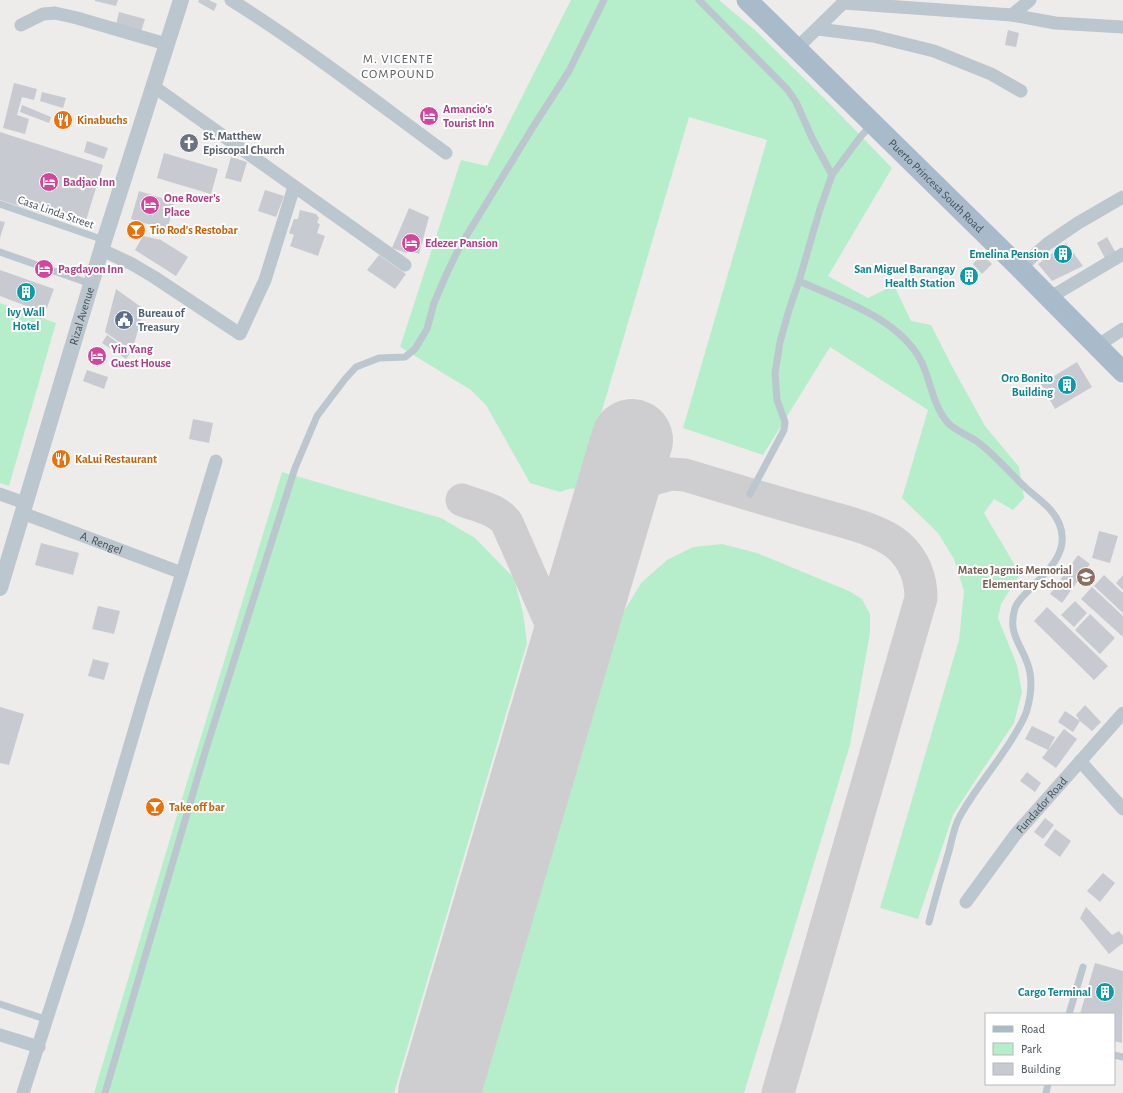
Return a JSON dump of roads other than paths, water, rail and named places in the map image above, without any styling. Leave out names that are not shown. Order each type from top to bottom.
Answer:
[{"type":"main road","name":"Puerto Princesa South Road","points":[[747,0],[1020,268],[1123,372]]},
{"type":"street","name":"Rizal Avenue","points":[[0,588],[103,245],[181,0]]},
{"type":"street","points":[[231,0],[266,22],[446,154]]},
{"type":"street","points":[[797,48],[818,29],[844,1],[1012,15],[1055,23],[1123,27]]},
{"type":"street","points":[[1012,15],[1026,1]]},
{"type":"street","points":[[20,25],[43,14],[54,13],[77,18],[166,44]]},
{"type":"street","points":[[818,29],[873,36],[934,51],[990,74],[1020,91]]},
{"type":"street","points":[[153,86],[405,264]]},
{"type":"street","points":[[103,245],[240,334],[265,280],[294,186]]},
{"type":"street","points":[[1020,268],[1047,244],[1078,223],[1123,197]]},
{"type":"street","points":[[1050,298],[1123,254]]},
{"type":"street","points":[[1096,346],[1123,329]]},
{"type":"street","points":[[23,1093],[48,1020],[78,922],[216,461]]},
{"type":"street","name":"A. Rengel","points":[[0,494],[24,508],[182,573]]},
{"type":"street","name":"Fundador Road","points":[[966,902],[1014,835],[1123,713]]},
{"type":"street","points":[[1080,761],[1123,809]]},
{"type":"street","points":[[0,1035],[39,1047]]},
{"type":"lane","points":[[105,1093],[206,749],[294,468],[317,416],[345,379],[356,368],[379,358],[405,357],[415,349],[427,329],[437,297],[459,248],[569,71],[604,0]]},
{"type":"lane","points":[[699,0],[787,89],[796,102],[812,138],[832,175]]},
{"type":"lane","points":[[750,494],[784,430],[785,422],[777,400],[775,373],[780,342],[820,208],[832,175],[861,136],[874,124]]},
{"type":"lane","name":"Casa Linda Street","points":[[0,204],[103,245]]},
{"type":"lane","points":[[0,252],[91,284]]},
{"type":"lane","points":[[799,281],[874,315],[891,327],[904,339],[917,354],[923,364],[932,393],[946,421],[959,431],[977,441],[989,451],[1027,489],[1046,505],[1056,516],[1063,536],[1062,546],[1055,562],[1016,604],[1014,612],[1012,622],[1013,633],[1030,672],[1028,708],[1024,718],[1004,752],[958,818],[929,922]]},
{"type":"lane","points":[[1069,1013],[1083,967]]},
{"type":"lane","points":[[0,1004],[48,1020]]},
{"type":"place","name":"Amancio's Tourist Inn","points":[[429,116]]},
{"type":"place","name":"Kinabuchs","points":[[63,120]]},
{"type":"place","name":"St. Matthew Episcopal Church","points":[[189,143]]},
{"type":"place","name":"Badjao Inn","points":[[49,182]]},
{"type":"place","name":"One Rover's Place","points":[[150,205]]},
{"type":"place","name":"Tio Rod's Restobar","points":[[136,230]]},
{"type":"place","name":"Edezer Pansion","points":[[411,243]]},
{"type":"place","name":"Emelina Pension","points":[[1063,254]]},
{"type":"place","name":"Pagdayon Inn","points":[[44,269]]},
{"type":"place","name":"San Miguel Barangay Health Station","points":[[969,276]]},
{"type":"place","name":"Ivy Wall Hotel","points":[[26,292]]},
{"type":"place","name":"Bureau of Treasury","points":[[124,320]]},
{"type":"place","name":"Yin Yang Guest House","points":[[97,356]]},
{"type":"place","name":"Oro Bonito Building","points":[[1067,385]]},
{"type":"place","name":"KaLui Restaurant","points":[[61,459]]},
{"type":"place","name":"Mateo Jagmis Memorial Elementary School","points":[[1086,577]]},
{"type":"place","name":"Take off bar","points":[[155,807]]},
{"type":"place","name":"Cargo Terminal","points":[[1105,992]]},
{"type":"district","name":"M. VICENTE COMPOUND","points":[[398,66]]}]
